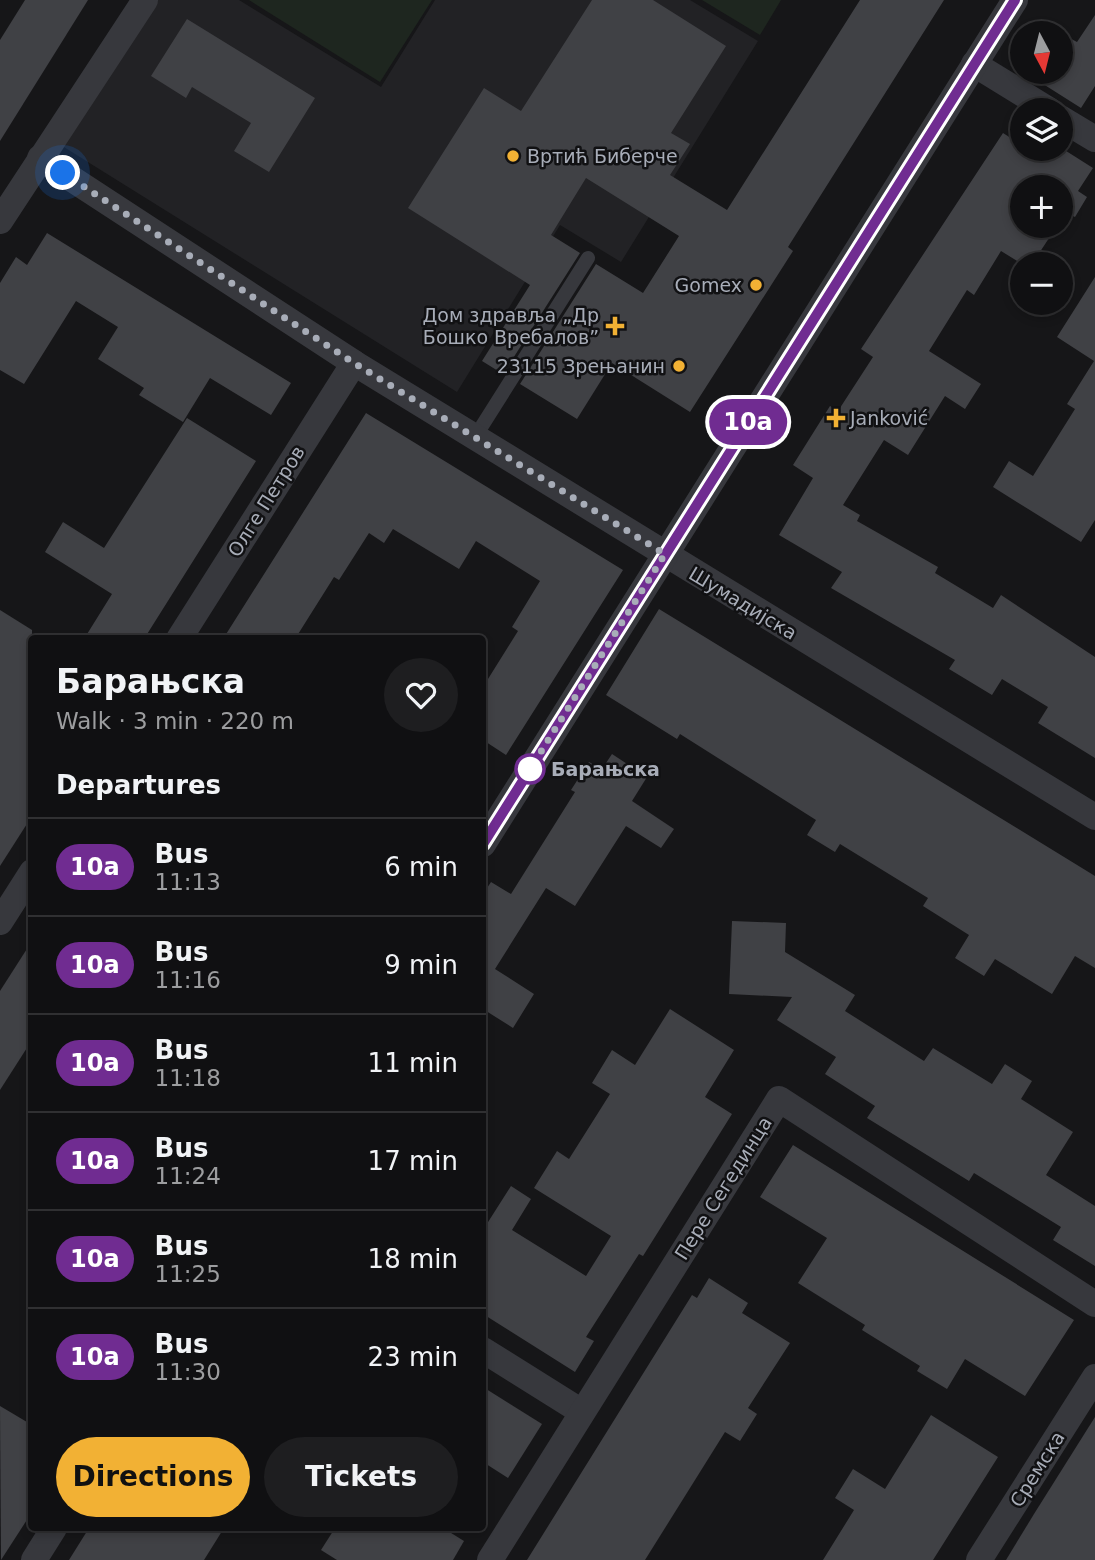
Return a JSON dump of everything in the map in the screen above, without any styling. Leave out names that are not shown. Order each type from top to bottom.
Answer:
[{"type":"street","points":[[0,221],[145,0]]},
{"type":"street","points":[[486,839],[1014,0]]},
{"type":"street","points":[[974,64],[1029,98]]},
{"type":"street","points":[[1073,126],[1095,139]]},
{"type":"street","name":"Шумадијска","points":[[40,158],[354,363],[1095,817]]},
{"type":"street","name":"Олге Петров","points":[[182,635],[354,363]]},
{"type":"street","points":[[0,922],[28,878]]},
{"type":"street","name":"Пере Сегединца","points":[[490,1560],[779,1100],[1095,1304]]},
{"type":"street","points":[[486,1352],[582,1412]]},
{"type":"street","name":"Сремска","points":[[979,1560],[1095,1377]]},
{"type":"street","points":[[34,1560],[52,1531]]},
{"type":"lane","points":[[475,438],[588,258]]},
{"type":"shaded area","name":"Вртић Биберче","points":[[148,0],[239,0],[381,87],[435,0],[690,0],[758,41],[621,262],[560,225],[457,392],[59,144]]},
{"type":"shaded area","points":[[249,0],[432,0],[380,82]]},
{"type":"shaded area","points":[[702,0],[781,0],[760,35]]},
{"type":"building","points":[[25,0],[88,0],[0,141],[0,40]]},
{"type":"building","points":[[592,0],[653,0],[726,46],[671,133],[690,144],[670,175],[727,210],[860,0],[944,0],[788,247],[793,251],[690,412],[612,363],[577,419],[520,384],[596,264],[643,293],[679,236],[586,178],[551,235],[580,253],[503,374],[482,361],[530,285],[408,208],[484,88],[521,111]]},
{"type":"building","points":[[1095,15],[1095,86],[1081,108],[1073,103],[1073,98],[1065,98],[1043,84],[1073,84],[1073,40],[1077,42]]},
{"type":"building","points":[[187,19],[315,98],[269,172],[234,151],[251,123],[192,87],[186,98],[151,76]]},
{"type":"building","points":[[1003,133],[1010,137],[1010,161],[1073,161],[1073,155],[1093,168],[1078,191],[1087,197],[1075,217],[1073,175],[1010,175],[1010,238],[1049,238],[1040,252],[1010,252],[1010,257],[1001,251],[974,295],[967,290],[929,351],[981,384],[965,409],[945,396],[908,455],[884,440],[843,505],[860,515],[857,521],[938,567],[935,573],[993,608],[1001,595],[1095,657],[1095,758],[1038,723],[1048,707],[1002,679],[992,695],[949,669],[955,660],[831,588],[842,572],[779,535],[813,478],[793,465],[830,406],[838,411],[873,357],[861,349]]},
{"type":"building","points":[[47,233],[291,383],[271,415],[210,378],[183,422],[139,395],[144,388],[98,359],[118,327],[76,301],[24,384],[0,370],[0,283],[16,257],[27,265]]},
{"type":"building","points":[[1095,277],[1095,520],[1081,542],[993,487],[1009,461],[1033,476],[1075,409],[1067,404],[1094,361],[1057,337]]},
{"type":"building","points":[[366,413],[623,570],[506,755],[486,742],[486,682],[518,631],[512,627],[540,581],[476,541],[459,569],[393,529],[384,543],[369,533],[339,580],[334,577],[298,635],[226,635]]},
{"type":"building","points":[[187,418],[256,461],[147,635],[86,635],[112,594],[45,552],[63,522],[104,548]]},
{"type":"building","points":[[659,609],[1095,876],[1095,968],[1075,956],[1052,994],[995,959],[984,976],[955,958],[969,935],[923,906],[928,898],[840,844],[835,852],[807,835],[816,820],[680,734],[677,739],[606,695]]},
{"type":"building","points":[[0,610],[32,630],[32,635],[28,635],[28,822],[0,866]]},
{"type":"building","points":[[612,754],[647,777],[632,801],[674,829],[661,848],[626,826],[575,906],[546,888],[495,969],[534,994],[513,1028],[486,1011],[486,890],[491,882],[511,894],[575,792],[571,790],[589,762],[602,769]]},
{"type":"building","points":[[732,921],[786,923],[785,952],[855,995],[845,1011],[924,1061],[933,1048],[992,1084],[1005,1064],[1032,1081],[1021,1099],[1073,1132],[1046,1175],[1095,1206],[1095,1266],[1053,1240],[1061,1227],[974,1173],[969,1181],[867,1118],[875,1106],[825,1074],[836,1057],[777,1020],[792,997],[729,994]]},
{"type":"building","points":[[28,947],[28,1046],[0,1090],[0,991]]},
{"type":"building","points":[[670,1009],[734,1050],[705,1097],[732,1114],[643,1256],[639,1254],[586,1337],[594,1341],[575,1372],[486,1316],[486,1225],[511,1186],[531,1199],[512,1230],[586,1276],[611,1236],[534,1188],[557,1151],[569,1159],[610,1094],[592,1083],[612,1050],[635,1065]]},
{"type":"building","points":[[793,1145],[1074,1320],[1025,1396],[965,1359],[947,1389],[917,1371],[920,1366],[862,1330],[865,1325],[798,1283],[827,1238],[760,1197]]},
{"type":"building","points":[[709,1278],[748,1303],[742,1313],[790,1343],[748,1408],[757,1414],[740,1441],[725,1432],[645,1560],[527,1560],[692,1295],[697,1298]]},
{"type":"building","points":[[486,1389],[542,1424],[508,1478],[486,1464]]},
{"type":"building","points":[[0,1406],[28,1423],[28,1518],[1,1560]]},
{"type":"building","points":[[931,1415],[998,1457],[933,1560],[823,1560],[854,1510],[835,1498],[853,1469],[885,1489]]},
{"type":"building","points":[[1095,1417],[1095,1560],[1006,1560],[1034,1514]]},
{"type":"building","points":[[87,1531],[222,1531],[204,1560],[69,1560]]},
{"type":"building","points":[[333,1531],[448,1531],[464,1541],[453,1560],[337,1560],[321,1550]]},
{"type":"bus line","name":"10а","points":[[486,839],[1015,0]]},
{"type":"place","name":"Вртић Биберче","points":[[513,156]]},
{"type":"place","name":"Gomex","points":[[756,285]]},
{"type":"place","name":"Дом здравља „Др Бошко Вребалов”","points":[[615,326]]},
{"type":"place","name":"23115 Зрењанин","points":[[679,366]]},
{"type":"place","name":"Janković","points":[[836,418]]},
{"type":"place","name":"Барањска","points":[[530,769]]},
{"type":"route","points":[[63,173],[354,363],[665,554],[530,769]]}]
